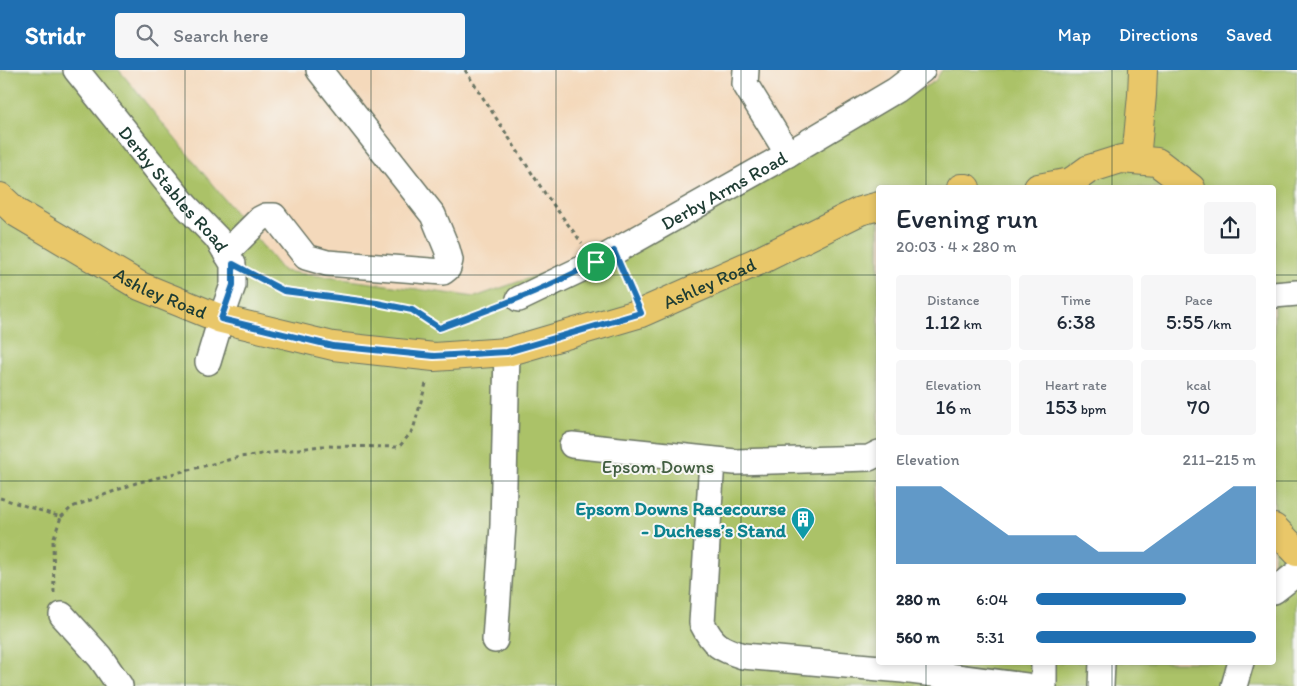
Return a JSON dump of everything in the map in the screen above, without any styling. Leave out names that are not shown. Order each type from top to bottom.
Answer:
[{"type":"main road","points":[[1136,160],[1143,70]]},
{"type":"main road","points":[[1070,185],[1089,169],[1121,159],[1157,162],[1186,185]]},
{"type":"main road","name":"Ashley Road","points":[[0,197],[17,213],[140,286],[221,319],[333,346],[434,356],[507,352],[641,313],[763,259],[860,211],[876,207]]},
{"type":"main road","points":[[1276,530],[1297,552]]},
{"type":"street","name":"Derby Stables Road","points":[[76,70],[186,206],[217,238],[230,258],[233,285],[208,362]]},
{"type":"street","points":[[230,258],[260,220],[266,216],[274,216],[306,257],[327,263],[443,272],[448,268],[450,260],[447,249],[433,215],[319,70]]},
{"type":"street","points":[[746,70],[745,84],[788,154]]},
{"type":"street","name":"Derby Arms Road","points":[[519,299],[605,257],[788,154],[896,90],[922,70]]},
{"type":"street","points":[[1276,295],[1297,293]]},
{"type":"street","points":[[495,640],[503,525],[507,352]]},
{"type":"street","points":[[572,446],[735,462],[869,458],[876,454]]},
{"type":"street","points":[[712,460],[702,623],[711,640],[724,650],[743,656],[903,670],[1026,686]]},
{"type":"street","points":[[1276,589],[1297,573]]},
{"type":"street","points":[[62,616],[100,657],[120,686]]},
{"type":"street","points":[[1044,665],[1044,686]]},
{"type":"street","points":[[1101,686],[1102,665]]},
{"type":"street","points":[[1234,686],[1240,665]]},
{"type":"path","points":[[465,70],[546,194],[605,257],[641,313]]},
{"type":"path","points":[[230,258],[284,291],[377,303],[412,310],[439,328]]},
{"type":"path","points":[[439,328],[519,299]]},
{"type":"path","points":[[62,616],[54,595],[53,540],[61,517],[72,507],[136,483],[240,457],[321,446],[398,447],[413,430],[434,356],[439,328]]},
{"type":"path","points":[[0,498],[61,517]]},
{"type":"green space","name":"Epsom Downs","points":[[0,70],[119,70],[283,271],[475,297],[685,224],[935,81],[942,70],[1297,70],[1297,686],[0,686]]},
{"type":"place","name":"Epsom Downs Racecourse - Duchess’s Stand","points":[[803,540]]},
{"type":"route","points":[[614,251],[641,313],[507,352],[434,356],[333,346],[221,319],[233,285],[233,264],[284,291],[377,303],[412,310],[439,328],[519,299],[596,262],[614,251]]}]
